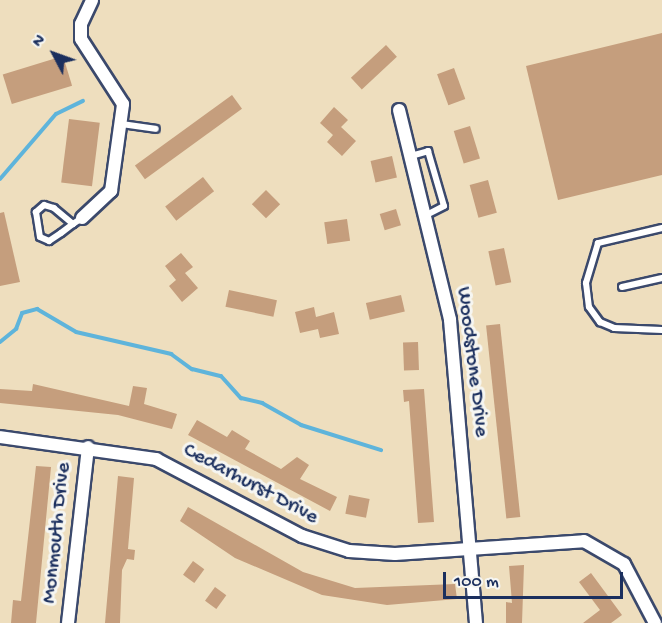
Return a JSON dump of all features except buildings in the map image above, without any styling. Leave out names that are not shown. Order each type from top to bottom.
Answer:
[{"type":"street","points":[[78,221],[109,195],[121,124],[120,92],[81,39],[81,24],[92,0]]},
{"type":"street","name":"Woodstone Drive","points":[[399,110],[450,320],[472,547],[476,623]]},
{"type":"street","name":"Cedarhurst Drive","points":[[0,437],[88,447],[179,468],[286,528],[334,547],[395,554],[568,539],[595,544],[630,572],[655,623]]},
{"type":"street","name":"Monmouth Drive","points":[[68,623],[88,447]]},
{"type":"lane","points":[[121,124],[156,129]]},
{"type":"lane","points":[[411,156],[428,151],[444,206],[426,215]]},
{"type":"lane","points":[[44,206],[54,208],[78,221],[49,241],[40,237],[36,212],[44,206]]},
{"type":"lane","points":[[662,228],[598,243],[586,283],[589,307],[600,322],[615,328],[662,330]]},
{"type":"lane","points":[[622,287],[662,278]]},
{"type":"waterway","points":[[0,179],[56,114],[83,101]]},
{"type":"waterway","points":[[0,342],[16,329],[22,313],[37,309],[76,332],[171,354],[192,369],[221,376],[241,398],[262,403],[301,425],[381,450]]}]
